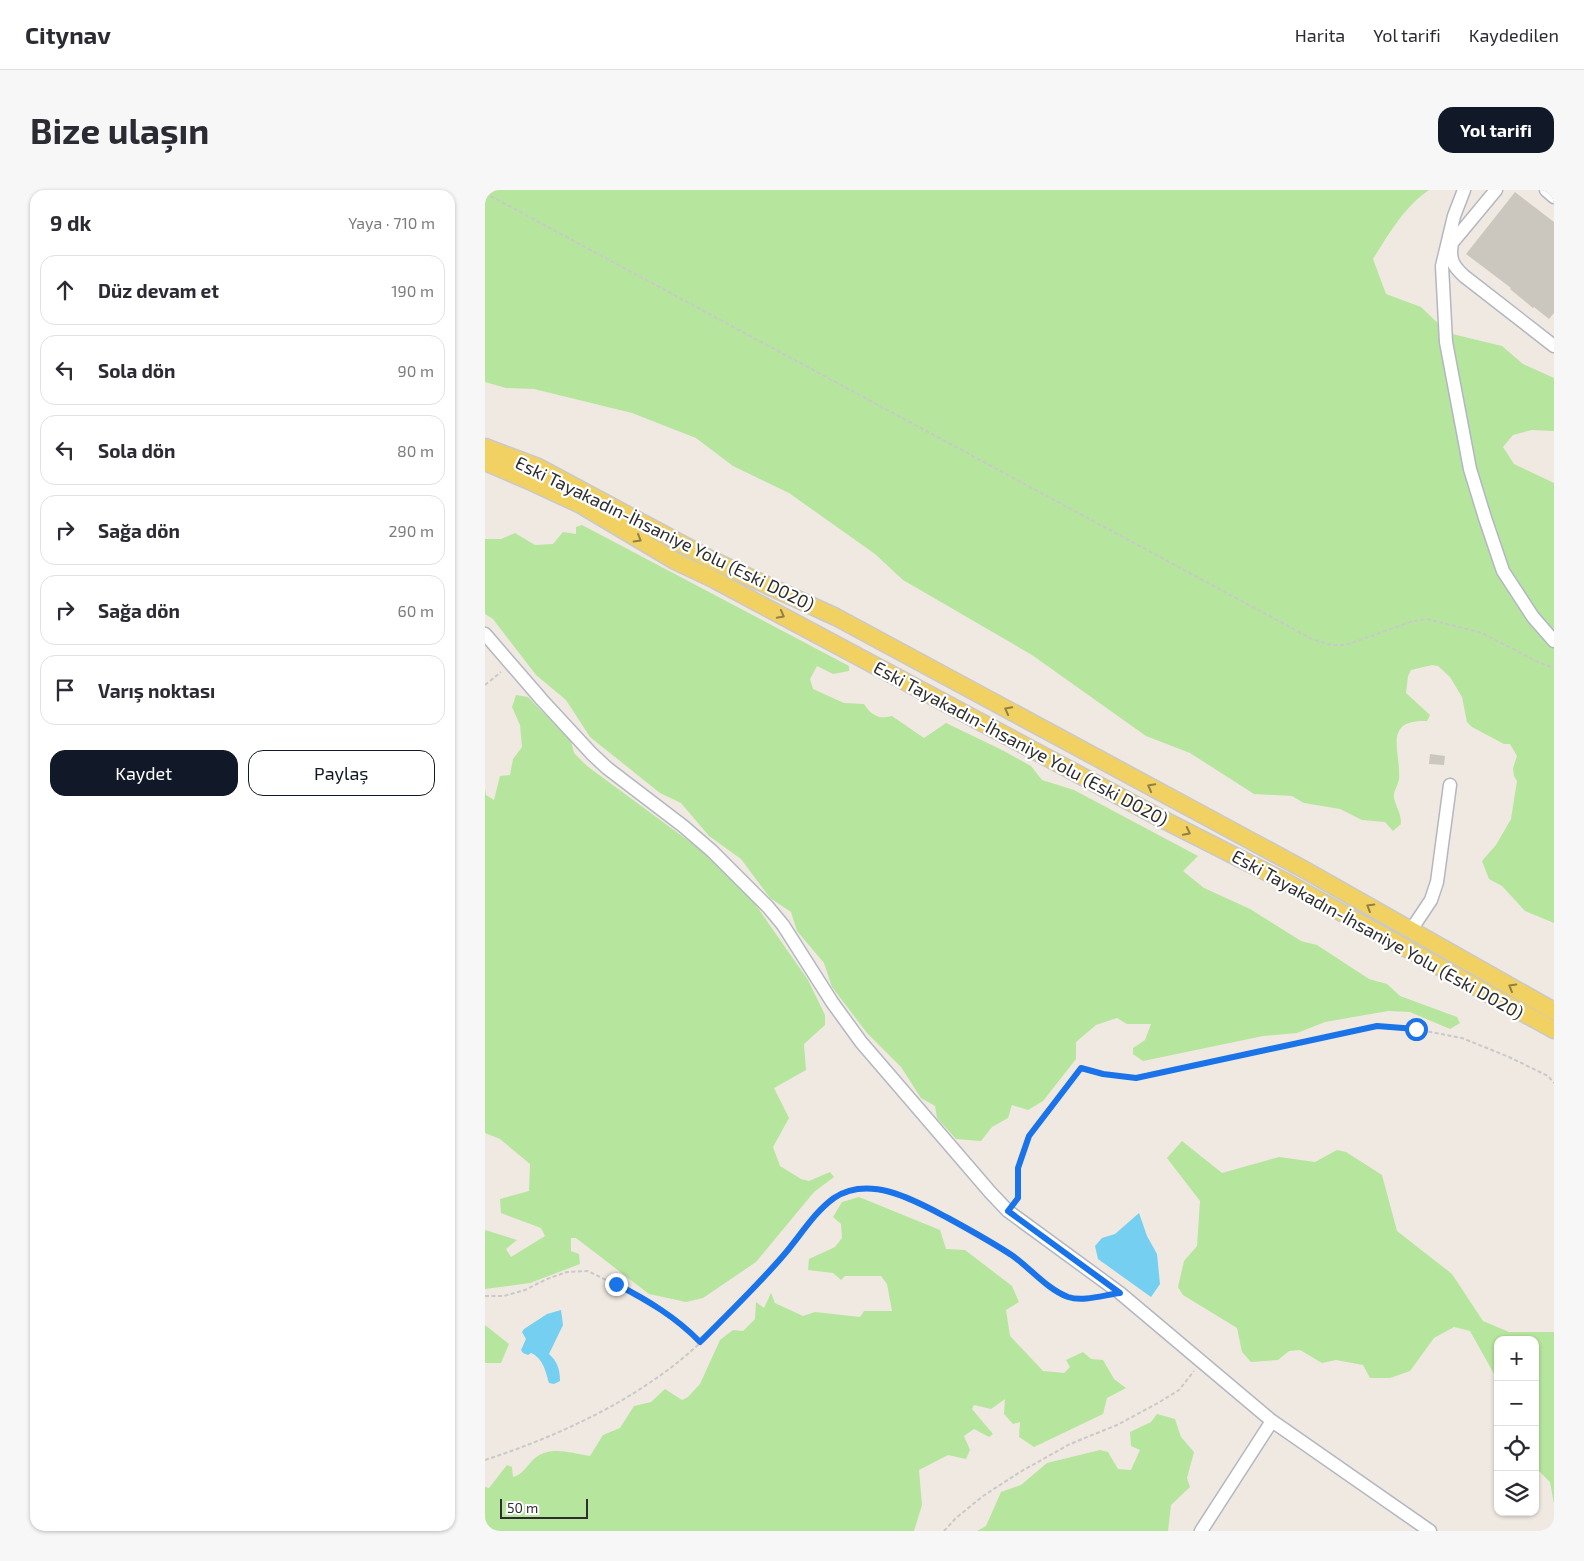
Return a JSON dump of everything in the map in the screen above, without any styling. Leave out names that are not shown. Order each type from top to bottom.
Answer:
[{"type":"main road","name":"Eski Tayakadın-İhsaniye Yolu (Eski D020)","points":[[485,447],[538,468],[710,559],[836,617],[1305,870],[1554,1011]]},
{"type":"main road","name":"Eski Tayakadın-İhsaniye Yolu (Eski D020)","points":[[485,462],[581,505],[675,561],[724,584],[1160,818],[1288,883],[1554,1030]]},
{"type":"street","points":[[1464,190],[1454,216],[1442,266],[1446,342],[1471,469],[1503,571],[1533,617],[1554,640]]},
{"type":"street","points":[[1496,190],[1453,243],[1450,254],[1453,266],[1554,346]]},
{"type":"street","points":[[1545,190],[1554,197]]},
{"type":"street","points":[[485,634],[569,729],[607,768],[712,850],[768,907],[783,925],[831,1002],[861,1042],[1008,1211],[1120,1293],[1272,1421],[1430,1531]]},
{"type":"street","points":[[1411,930],[1431,900],[1437,882],[1450,785]]},
{"type":"street","points":[[1201,1531],[1272,1421]]},
{"type":"path","points":[[485,193],[1312,639],[1331,645],[1346,646],[1413,621],[1427,619],[1482,633],[1538,662],[1554,668]]},
{"type":"path","points":[[485,685],[510,664]]},
{"type":"path","points":[[1008,1211],[1018,1198],[1018,1168],[1029,1136],[1081,1068],[1103,1074],[1136,1078],[1377,1026],[1416,1029],[1462,1038],[1509,1057],[1548,1076],[1554,1083]]},
{"type":"path","points":[[485,1460],[556,1434],[604,1411],[674,1365],[744,1298],[782,1257],[822,1208],[836,1197],[848,1192],[863,1189],[892,1192],[907,1197],[979,1234],[1014,1257],[1059,1293],[1069,1297],[1078,1299],[1120,1293]]},
{"type":"path","points":[[485,1296],[503,1296],[525,1290],[567,1272],[588,1271],[652,1304],[686,1328],[700,1342]]},
{"type":"path","points":[[944,1531],[956,1518],[983,1496],[1020,1472],[1070,1444],[1117,1425],[1179,1390],[1201,1362]]},
{"type":"green space","points":[[485,190],[1429,190],[1412,204],[1391,231],[1373,259],[1386,294],[1421,307],[1448,333],[1502,346],[1523,364],[1554,378],[1554,431],[1532,430],[1513,435],[1503,447],[1514,464],[1554,483],[1554,923],[1525,911],[1502,886],[1489,879],[1482,861],[1496,845],[1511,819],[1517,781],[1513,768],[1517,756],[1510,744],[1504,744],[1472,727],[1467,722],[1462,697],[1450,677],[1438,666],[1432,665],[1411,670],[1408,676],[1406,693],[1430,715],[1427,721],[1404,725],[1399,731],[1397,748],[1399,779],[1394,795],[1401,824],[1393,831],[1385,822],[1362,820],[1340,809],[1304,803],[1292,796],[1254,794],[1190,753],[1146,736],[1032,655],[903,580],[875,554],[789,493],[733,466],[696,438],[632,413],[534,389],[506,388],[485,382]]},
{"type":"green space","points":[[582,525],[849,666],[849,671],[833,674],[817,666],[810,679],[813,689],[844,703],[864,704],[876,716],[892,716],[924,738],[946,723],[1000,749],[1031,766],[1042,780],[1074,790],[1198,856],[1183,871],[1204,888],[1250,909],[1301,941],[1317,945],[1369,979],[1387,984],[1400,996],[1457,1017],[1460,1023],[1450,1029],[1410,1012],[1388,1011],[1325,1022],[1297,1033],[1263,1036],[1143,1061],[1133,1054],[1133,1048],[1145,1040],[1151,1024],[1127,1024],[1117,1018],[1096,1025],[1076,1042],[1076,1059],[1043,1101],[1028,1110],[1012,1105],[1008,1118],[992,1127],[981,1141],[956,1139],[937,1118],[935,1106],[921,1098],[901,1067],[867,1033],[832,987],[824,963],[797,931],[791,912],[770,898],[741,859],[709,836],[681,803],[660,793],[590,737],[566,700],[536,675],[493,619],[485,614],[485,539],[501,539],[515,533],[535,545],[553,544],[563,532],[576,534],[576,527]]},
{"type":"green space","points":[[516,695],[528,697],[571,741],[574,753],[587,766],[701,850],[753,901],[808,980],[825,1015],[825,1025],[804,1044],[806,1070],[774,1088],[789,1118],[773,1147],[780,1166],[801,1179],[809,1181],[830,1172],[834,1177],[814,1192],[756,1262],[703,1298],[686,1302],[649,1294],[576,1238],[571,1238],[571,1251],[579,1254],[580,1264],[530,1283],[485,1289],[485,1230],[517,1240],[506,1249],[511,1257],[545,1236],[541,1228],[501,1213],[500,1199],[529,1191],[530,1164],[500,1139],[485,1133],[485,788],[486,795],[494,800],[500,776],[510,775],[513,759],[522,747],[520,725],[512,707]]},
{"type":"green space","points":[[1182,1141],[1222,1173],[1279,1157],[1315,1162],[1337,1150],[1346,1152],[1382,1175],[1397,1231],[1452,1274],[1483,1321],[1509,1332],[1554,1332],[1554,1504],[1550,1482],[1539,1471],[1539,1336],[1494,1336],[1494,1374],[1470,1331],[1454,1327],[1434,1338],[1410,1371],[1390,1378],[1370,1378],[1363,1365],[1336,1360],[1322,1363],[1300,1350],[1289,1351],[1278,1360],[1251,1362],[1242,1352],[1237,1328],[1183,1295],[1178,1287],[1184,1261],[1197,1246],[1200,1201],[1167,1158]]},
{"type":"green space","points":[[859,1197],[940,1230],[946,1249],[965,1250],[1012,1286],[1019,1302],[1006,1310],[1010,1336],[1043,1371],[1064,1373],[1070,1367],[1066,1360],[1083,1352],[1091,1359],[1103,1360],[1114,1379],[1126,1388],[1107,1398],[1103,1414],[1034,1447],[1019,1437],[1020,1422],[1013,1424],[1004,1414],[1005,1399],[991,1409],[974,1405],[972,1409],[993,1434],[989,1437],[974,1429],[964,1436],[970,1450],[966,1459],[948,1455],[919,1470],[922,1505],[914,1531],[485,1531],[485,1487],[489,1488],[507,1465],[512,1467],[513,1477],[521,1473],[537,1456],[551,1451],[590,1456],[603,1435],[620,1428],[634,1406],[651,1402],[665,1389],[682,1400],[688,1397],[700,1384],[720,1340],[733,1330],[743,1331],[755,1319],[756,1302],[764,1308],[771,1293],[775,1303],[803,1316],[815,1312],[860,1317],[864,1311],[892,1311],[887,1284],[881,1276],[845,1276],[841,1280],[833,1273],[808,1270],[809,1259],[835,1247],[842,1238],[841,1224],[833,1217],[842,1202]]},
{"type":"green space","points":[[485,1325],[509,1344],[501,1363],[485,1363]]},
{"type":"green space","points":[[1157,1414],[1175,1419],[1181,1437],[1194,1452],[1187,1478],[1190,1487],[1171,1505],[1168,1531],[977,1531],[986,1526],[1001,1492],[1021,1485],[1047,1463],[1100,1450],[1108,1452],[1118,1469],[1131,1470],[1140,1450],[1131,1446],[1130,1432],[1151,1422]]},
{"type":"water","points":[[1139,1213],[1147,1236],[1157,1254],[1160,1284],[1151,1297],[1098,1259],[1095,1246],[1102,1238],[1115,1234]]},
{"type":"water","points":[[561,1310],[563,1325],[549,1354],[556,1362],[559,1373],[560,1381],[554,1384],[549,1383],[547,1374],[538,1358],[531,1353],[528,1355],[523,1353],[521,1350],[526,1339],[522,1332],[547,1314]]},
{"type":"building","points":[[1515,192],[1554,222],[1554,313],[1549,319],[1466,254]]},
{"type":"building","points":[[1430,754],[1445,756],[1444,765],[1429,764]]},
{"type":"route","points":[[616,1284],[667,1314],[686,1328],[700,1342],[782,1257],[822,1208],[836,1197],[863,1189],[892,1192],[907,1197],[979,1234],[1014,1257],[1059,1293],[1078,1299],[1120,1293],[1008,1211],[1018,1198],[1018,1168],[1029,1136],[1081,1068],[1103,1074],[1136,1078],[1377,1026],[1416,1029]]}]
